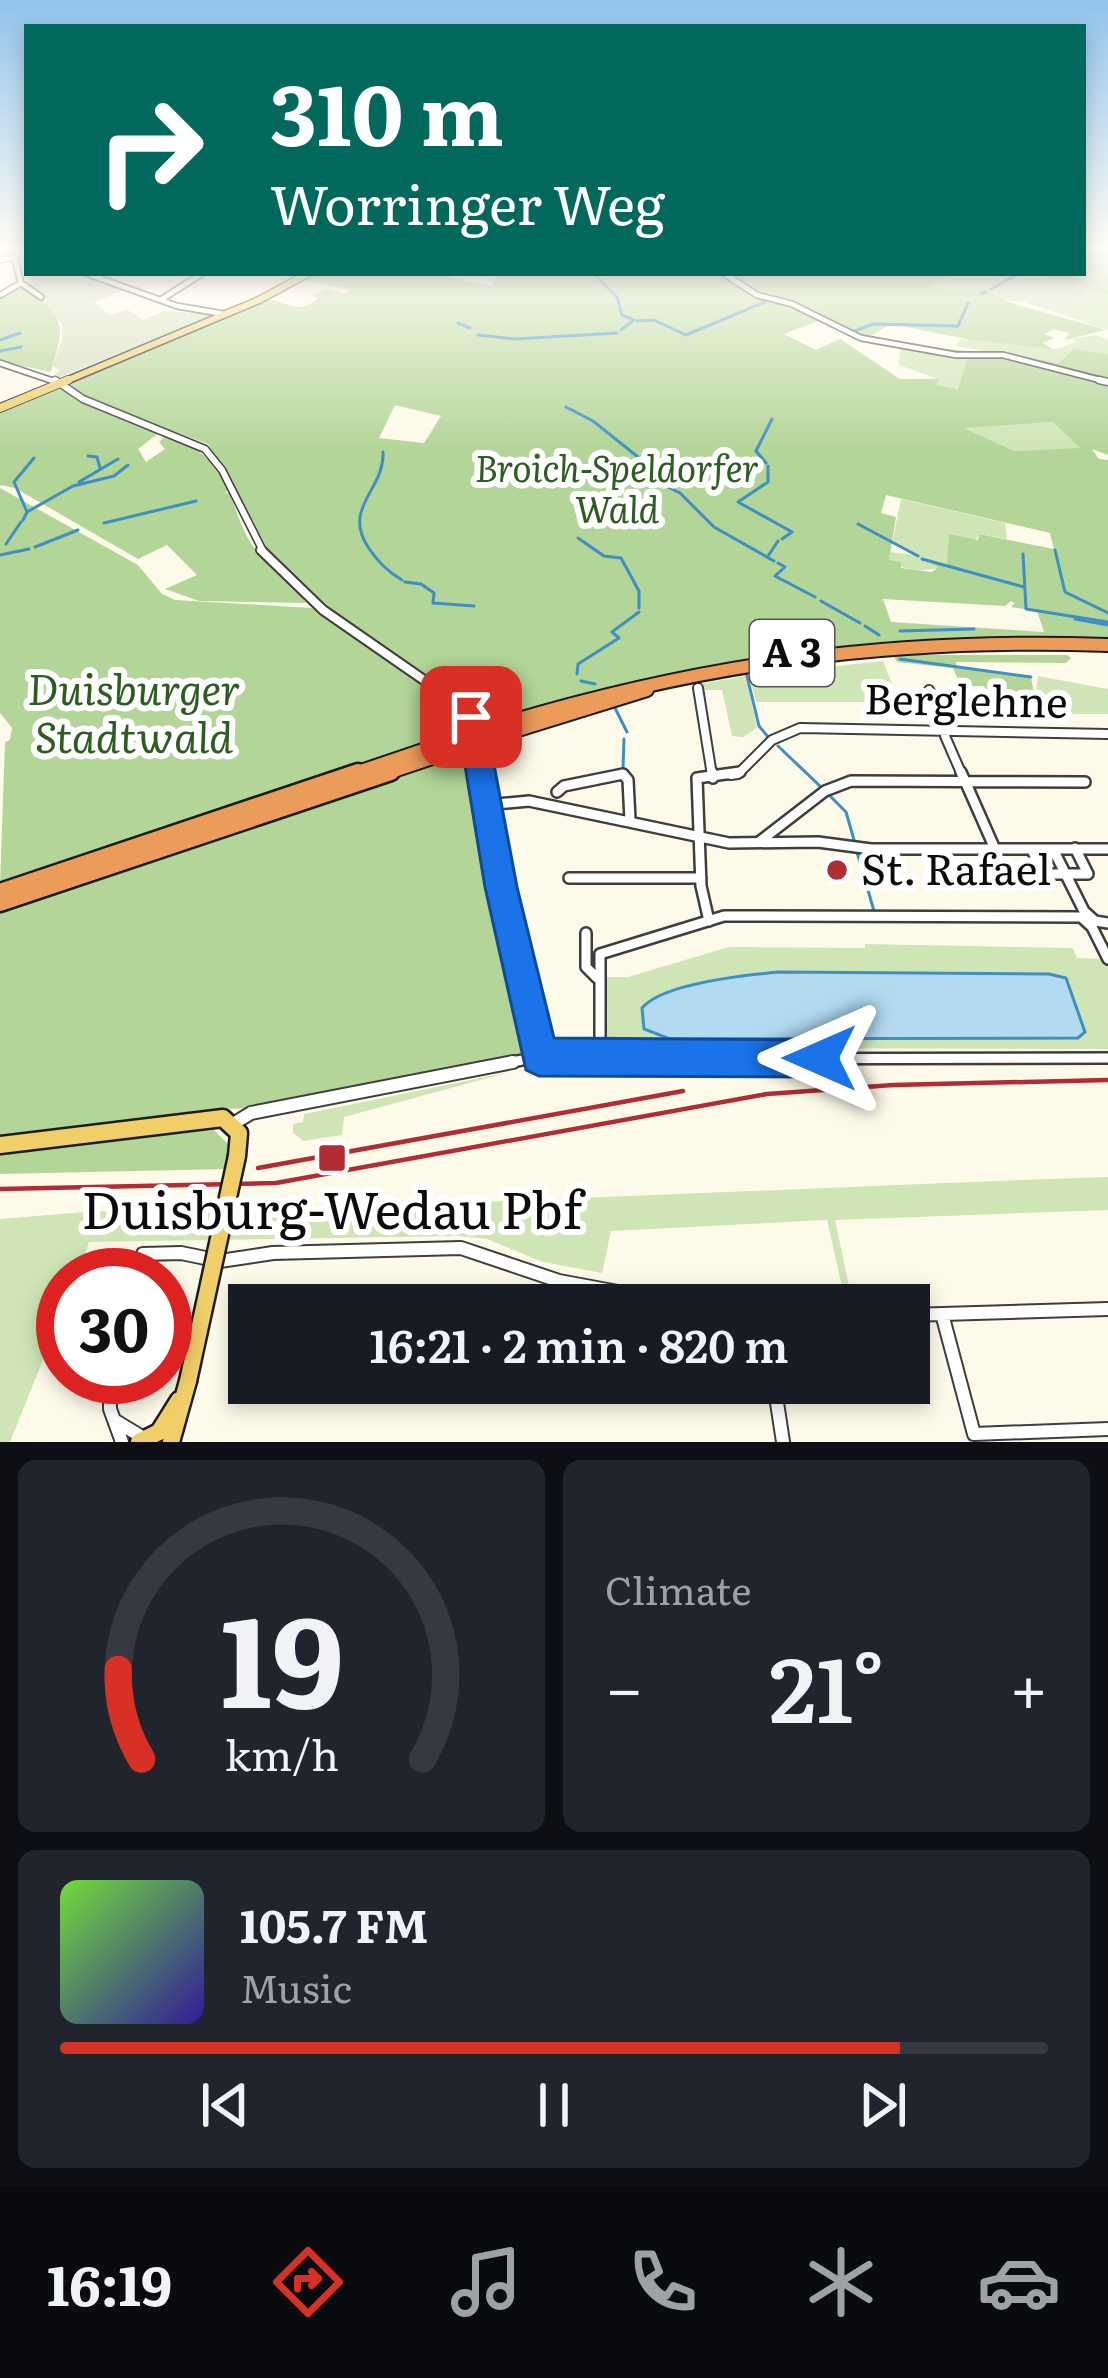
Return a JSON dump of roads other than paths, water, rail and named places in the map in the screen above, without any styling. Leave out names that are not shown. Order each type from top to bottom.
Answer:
[{"type":"highway","name":"A 3","points":[[0,903],[485,734],[643,691],[779,663],[961,649],[1108,649]]},
{"type":"highway","name":"A 3","points":[[0,892],[465,741]]},
{"type":"main road","points":[[0,408],[214,318]]},
{"type":"main road","points":[[0,1145],[211,1119],[236,1129],[237,1156],[188,1381],[157,1439]]},
{"type":"street","points":[[822,318],[861,338],[949,354],[1004,355],[1108,382]]},
{"type":"street","points":[[0,363],[59,382],[83,399],[208,452],[222,470],[261,550],[323,610],[470,712],[484,805],[539,1057]]},
{"type":"street","points":[[698,688],[713,778]]},
{"type":"street","points":[[928,690],[995,849]]},
{"type":"street","name":"Berglehne","points":[[701,836],[697,778],[738,774],[772,740],[800,728],[1108,734]]},
{"type":"street","points":[[556,792],[564,786],[623,774],[628,780],[631,820]]},
{"type":"street","points":[[759,842],[823,793],[850,781],[1085,782]]},
{"type":"street","points":[[484,805],[521,800],[701,836],[759,842],[871,849],[1108,848]]},
{"type":"street","points":[[780,828],[784,842]]},
{"type":"street","points":[[701,836],[701,878],[709,921]]},
{"type":"street","points":[[1032,849],[1043,874],[1088,874],[1075,848]]},
{"type":"street","points":[[1053,849],[1083,914],[1098,924],[1108,958]]},
{"type":"street","points":[[569,878],[701,878]]},
{"type":"street","points":[[600,1055],[600,954],[724,916],[1083,914]]},
{"type":"street","points":[[586,933],[586,967],[597,978]]},
{"type":"street","points":[[236,1129],[267,1111],[539,1057],[1108,1058]]},
{"type":"street","points":[[192,1255],[220,1261],[273,1253],[461,1248],[532,1274],[578,1284]]},
{"type":"street","points":[[930,1314],[1108,1309]]},
{"type":"street","points":[[942,1314],[974,1434],[1108,1429]]},
{"type":"street","points":[[112,1404],[122,1442]]},
{"type":"street","points":[[777,1404],[783,1442]]},
{"type":"street","points":[[113,1419],[157,1439]]},
{"type":"water","points":[[779,972],[1049,974],[1066,978],[1085,1032],[1078,1038],[670,1039],[644,1029],[642,1008],[667,992]]},
{"type":"waterway","points":[[621,330],[634,320],[630,318]]},
{"type":"waterway","points":[[637,321],[654,320],[686,335],[726,318]]},
{"type":"waterway","points":[[852,332],[873,324],[958,326],[961,318]]},
{"type":"waterway","points":[[458,323],[470,328]]},
{"type":"waterway","points":[[0,340],[20,333]]},
{"type":"waterway","points":[[478,335],[515,339],[617,333]]},
{"type":"waterway","points":[[0,351],[21,347]]},
{"type":"waterway","points":[[566,407],[593,421],[653,469]]},
{"type":"waterway","points":[[766,463],[756,451],[772,419]]},
{"type":"waterway","points":[[383,452],[378,477],[362,509],[361,533],[379,561],[402,580]]},
{"type":"waterway","points":[[88,456],[97,457],[100,468]]},
{"type":"waterway","points":[[27,512],[14,482],[34,458]]},
{"type":"waterway","points":[[79,482],[118,459]]},
{"type":"waterway","points":[[27,512],[73,486],[114,476],[128,465]]},
{"type":"waterway","points":[[768,466],[768,482],[738,502],[792,532],[782,539]]},
{"type":"waterway","points":[[656,473],[660,483],[680,493],[714,527],[774,561]]},
{"type":"waterway","points":[[104,523],[196,501]]},
{"type":"waterway","points":[[23,520],[27,512]]},
{"type":"waterway","points":[[6,544],[21,522]]},
{"type":"waterway","points":[[858,524],[918,556]]},
{"type":"waterway","points":[[35,547],[78,530]]},
{"type":"waterway","points":[[578,538],[604,556],[621,558],[639,591],[639,608]]},
{"type":"waterway","points":[[768,556],[778,541]]},
{"type":"waterway","points":[[0,555],[29,549]]},
{"type":"waterway","points":[[1055,550],[1065,592],[1108,613]]},
{"type":"waterway","points":[[1023,554],[1026,609],[1108,622]]},
{"type":"waterway","points":[[922,559],[1024,587]]},
{"type":"waterway","points":[[778,563],[785,567],[775,576],[815,597]]},
{"type":"waterway","points":[[405,582],[421,584],[434,593],[433,603],[474,606]]},
{"type":"waterway","points":[[821,601],[860,623]]},
{"type":"waterway","points":[[577,674],[578,664],[619,638],[612,632],[639,612]]},
{"type":"waterway","points":[[1075,619],[1108,625]]},
{"type":"waterway","points":[[865,626],[879,635]]},
{"type":"waterway","points":[[900,631],[974,629]]},
{"type":"waterway","points":[[900,659],[1031,677]]},
{"type":"waterway","points":[[747,676],[759,726],[769,738]]},
{"type":"waterway","points":[[581,681],[595,684]]},
{"type":"waterway","points":[[615,708],[627,732]]},
{"type":"waterway","points":[[623,769],[624,739]]},
{"type":"waterway","points":[[778,746],[820,786]]},
{"type":"waterway","points":[[828,794],[846,812],[854,840]]},
{"type":"waterway","points":[[857,852],[874,911]]},
{"type":"railway","points":[[0,1189],[276,1183],[767,1094],[893,1085],[1108,1080]]},
{"type":"railway","points":[[258,1168],[683,1091]]},
{"type":"place","name":"St. Rafael","points":[[837,870]]},
{"type":"place","name":"Duisburg-Wedau Pbf","points":[[332,1158]]},
{"type":"park label","name":"Broich-Speldorfer Wald","points":[[617,490]]},
{"type":"park label","name":"Duisburger Stadtwald","points":[[134,714]]}]
